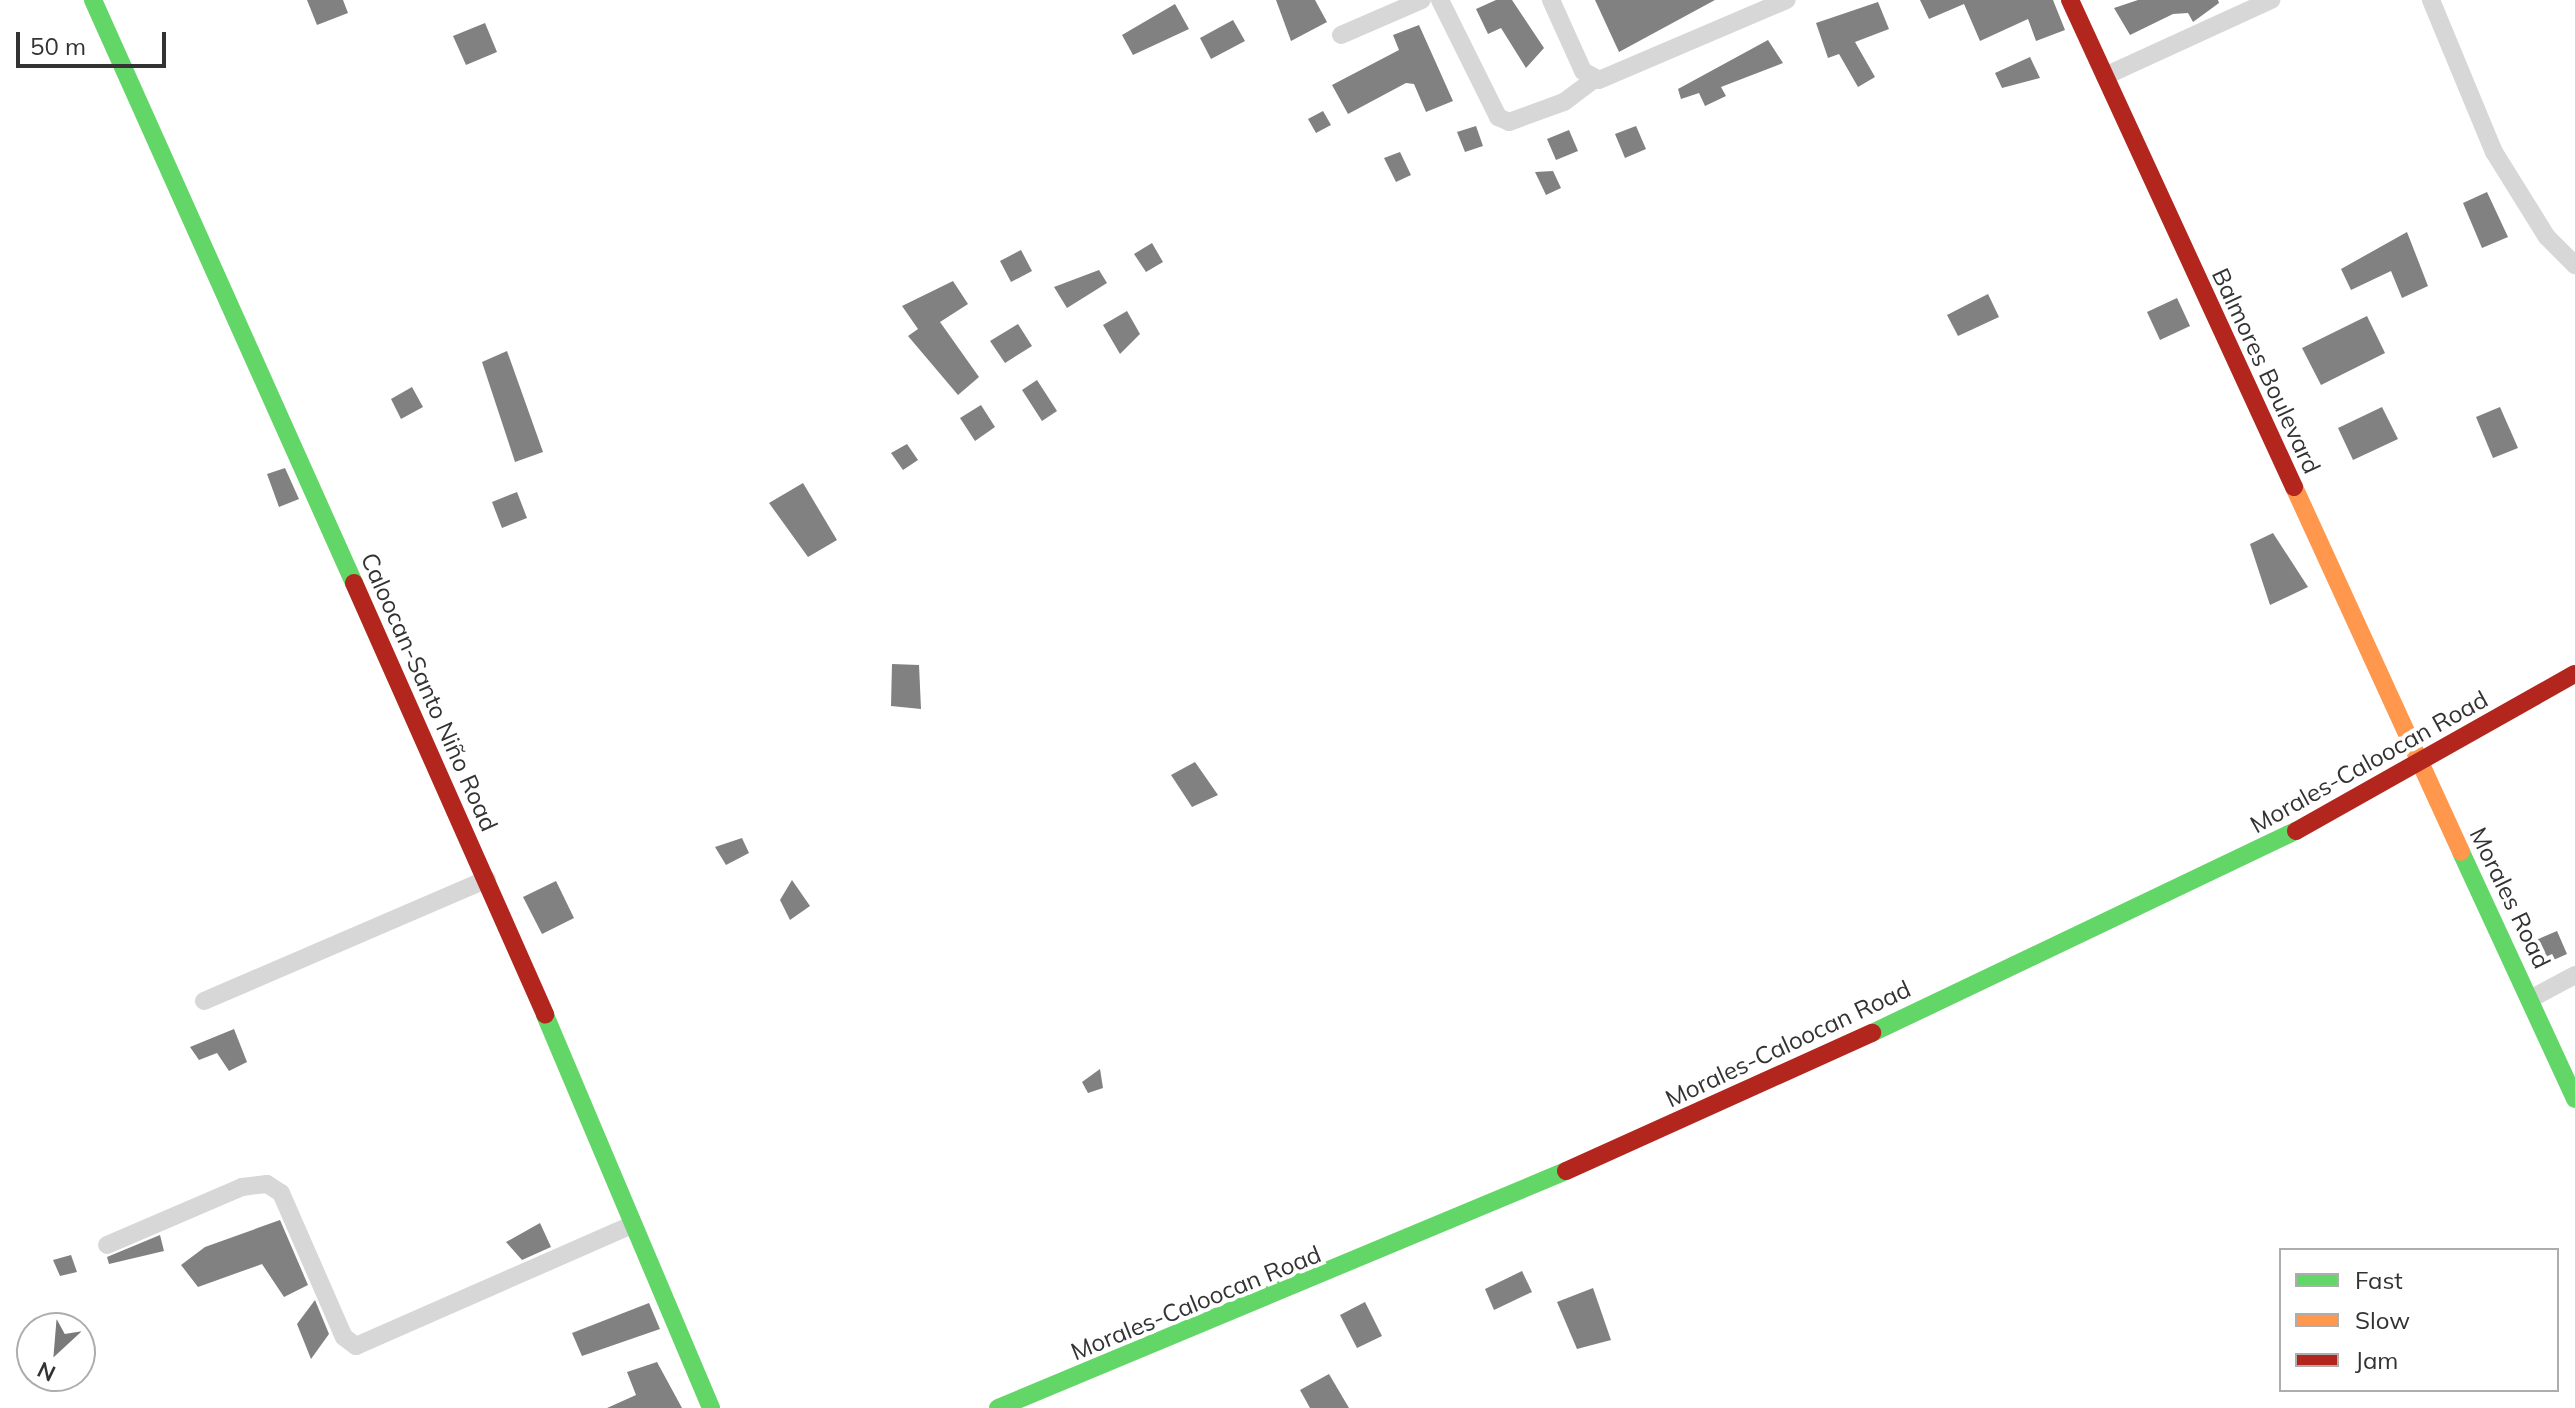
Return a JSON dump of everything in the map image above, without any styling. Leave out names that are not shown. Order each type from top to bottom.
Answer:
[{"type":"street","name":"Caloocan-Santo Niño Road","points":[[93,0],[487,879],[711,1408]]},
{"type":"street","points":[[1341,35],[1422,0]]},
{"type":"street","points":[[1440,0],[1498,117],[1522,118],[1593,80],[1787,0]]},
{"type":"street","points":[[1551,0],[1593,80]]},
{"type":"street","name":"Balmores Boulevard","points":[[2070,0],[2417,762]]},
{"type":"street","points":[[2105,76],[2271,0]]},
{"type":"street","points":[[2431,0],[2494,152],[2547,237],[2575,265]]},
{"type":"street","name":"Morales-Caloocan Road","points":[[998,1408],[1626,1146],[2224,871],[2575,674]]},
{"type":"street","name":"Morales Road","points":[[2417,762],[2532,998],[2575,1099]]},
{"type":"street","points":[[204,1001],[487,879]]},
{"type":"street","points":[[2532,998],[2575,975]]},
{"type":"street","points":[[107,1245],[242,1187],[267,1184],[281,1193],[344,1337],[356,1346],[632,1225]]},
{"type":"building","points":[[307,0],[343,0],[348,13],[317,25]]},
{"type":"building","points":[[1276,0],[1315,0],[1327,22],[1291,41]]},
{"type":"building","points":[[1496,0],[1512,0],[1544,48],[1526,68],[1501,28],[1488,34],[1476,9]]},
{"type":"building","points":[[1595,0],[1715,0],[1619,52]]},
{"type":"building","points":[[1920,0],[2053,0],[2065,30],[2036,41],[2028,19],[1980,41],[1964,4],[1929,19]]},
{"type":"building","points":[[2138,0],[2218,0],[2219,3],[2193,22],[2188,13],[2173,14],[2130,35],[2114,8]]},
{"type":"building","points":[[1878,2],[1889,29],[1855,42],[1875,77],[1858,87],[1839,54],[1828,58],[1816,23]]},
{"type":"building","points":[[1175,4],[1189,29],[1133,55],[1122,35]]},
{"type":"building","points":[[1233,20],[1245,41],[1211,59],[1200,38]]},
{"type":"building","points":[[485,23],[497,52],[466,65],[453,36]]},
{"type":"building","points":[[1419,25],[1453,101],[1426,112],[1414,84],[1406,83],[1348,114],[1332,85],[1399,50],[1393,35]]},
{"type":"building","points":[[1768,40],[1783,63],[1721,87],[1726,96],[1705,106],[1699,93],[1681,99],[1678,89]]},
{"type":"building","points":[[2030,57],[2040,78],[2002,88],[1995,73]]},
{"type":"building","points":[[1323,111],[1331,125],[1316,133],[1308,119]]},
{"type":"building","points":[[1476,126],[1483,146],[1465,152],[1457,132]]},
{"type":"building","points":[[1636,126],[1646,149],[1625,158],[1615,134]]},
{"type":"building","points":[[1569,130],[1578,151],[1556,160],[1547,139]]},
{"type":"building","points":[[1400,152],[1411,175],[1396,182],[1384,158]]},
{"type":"building","points":[[1553,171],[1561,188],[1546,195],[1535,172]]},
{"type":"building","points":[[2487,192],[2508,237],[2482,248],[2463,203]]},
{"type":"building","points":[[2407,232],[2428,286],[2402,298],[2391,271],[2351,290],[2341,269]]},
{"type":"building","points":[[1152,243],[1163,262],[1146,272],[1134,254]]},
{"type":"building","points":[[1021,250],[1032,271],[1011,282],[1000,261]]},
{"type":"building","points":[[1099,270],[1107,283],[1067,308],[1054,287]]},
{"type":"building","points":[[953,281],[968,304],[940,322],[979,377],[958,395],[908,336],[918,329],[902,306]]},
{"type":"building","points":[[1988,294],[1999,317],[1958,336],[1947,315]]},
{"type":"building","points":[[2177,298],[2190,326],[2160,340],[2147,312]]},
{"type":"building","points":[[1127,311],[1140,334],[1120,354],[1103,325]]},
{"type":"building","points":[[2367,316],[2385,353],[2321,385],[2302,348]]},
{"type":"building","points":[[1018,324],[1032,346],[1005,363],[990,341]]},
{"type":"building","points":[[507,351],[543,452],[515,462],[482,362]]},
{"type":"building","points":[[1037,380],[1057,411],[1042,421],[1022,390]]},
{"type":"building","points":[[412,387],[423,407],[401,419],[391,399]]},
{"type":"building","points":[[981,405],[995,427],[975,441],[960,418]]},
{"type":"building","points":[[2382,407],[2398,439],[2353,460],[2338,428]]},
{"type":"building","points":[[2500,407],[2518,448],[2493,458],[2476,417]]},
{"type":"building","points":[[907,444],[918,460],[903,470],[891,453]]},
{"type":"building","points":[[285,468],[299,499],[279,507],[267,474]]},
{"type":"building","points":[[803,483],[837,540],[808,557],[769,503]]},
{"type":"building","points":[[517,492],[527,518],[502,528],[492,502]]},
{"type":"building","points":[[2273,533],[2308,587],[2270,605],[2250,544]]},
{"type":"building","points":[[892,664],[919,665],[921,709],[891,706]]},
{"type":"building","points":[[1195,762],[1218,795],[1192,807],[1171,775]]},
{"type":"building","points":[[742,838],[749,853],[726,865],[715,847]]},
{"type":"building","points":[[792,880],[810,906],[790,920],[780,900]]},
{"type":"building","points":[[556,881],[574,918],[542,934],[523,897]]},
{"type":"building","points":[[2557,931],[2567,954],[2540,966],[2529,943]]},
{"type":"building","points":[[234,1029],[247,1062],[229,1071],[217,1053],[199,1060],[190,1047]]},
{"type":"building","points":[[1100,1069],[1103,1088],[1088,1093],[1082,1082]]},
{"type":"building","points":[[280,1220],[308,1285],[284,1297],[262,1264],[198,1287],[181,1265],[205,1247]]},
{"type":"building","points":[[540,1223],[551,1247],[522,1260],[506,1242]]},
{"type":"building","points":[[160,1235],[164,1251],[109,1264],[107,1257]]},
{"type":"building","points":[[71,1255],[77,1272],[60,1276],[53,1260]]},
{"type":"building","points":[[1522,1271],[1532,1292],[1494,1310],[1485,1289]]},
{"type":"building","points":[[1593,1288],[1611,1340],[1577,1349],[1557,1302]]},
{"type":"building","points":[[315,1300],[329,1334],[311,1359],[297,1324]]},
{"type":"building","points":[[1365,1302],[1382,1336],[1357,1348],[1340,1315]]},
{"type":"building","points":[[649,1303],[660,1329],[582,1356],[572,1333]]},
{"type":"building","points":[[657,1362],[682,1408],[607,1408],[636,1395],[627,1372]]},
{"type":"building","points":[[1329,1374],[1349,1408],[1310,1408],[1300,1390]]},
{"type":"traffic: fast","points":[[93,0],[354,583]]},
{"type":"traffic: fast","points":[[1872,1033],[2296,831]]},
{"type":"traffic: fast","points":[[2461,852],[2575,1099]]},
{"type":"traffic: fast","points":[[545,1015],[711,1408]]},
{"type":"traffic: fast","points":[[998,1408],[1566,1171]]},
{"type":"traffic: slow","points":[[2294,487],[2461,852]]},
{"type":"traffic: jam","points":[[2070,0],[2294,487]]},
{"type":"traffic: jam","points":[[354,583],[545,1015]]},
{"type":"traffic: jam","points":[[2296,831],[2575,674]]},
{"type":"traffic: jam","points":[[1566,1171],[1872,1033]]}]
